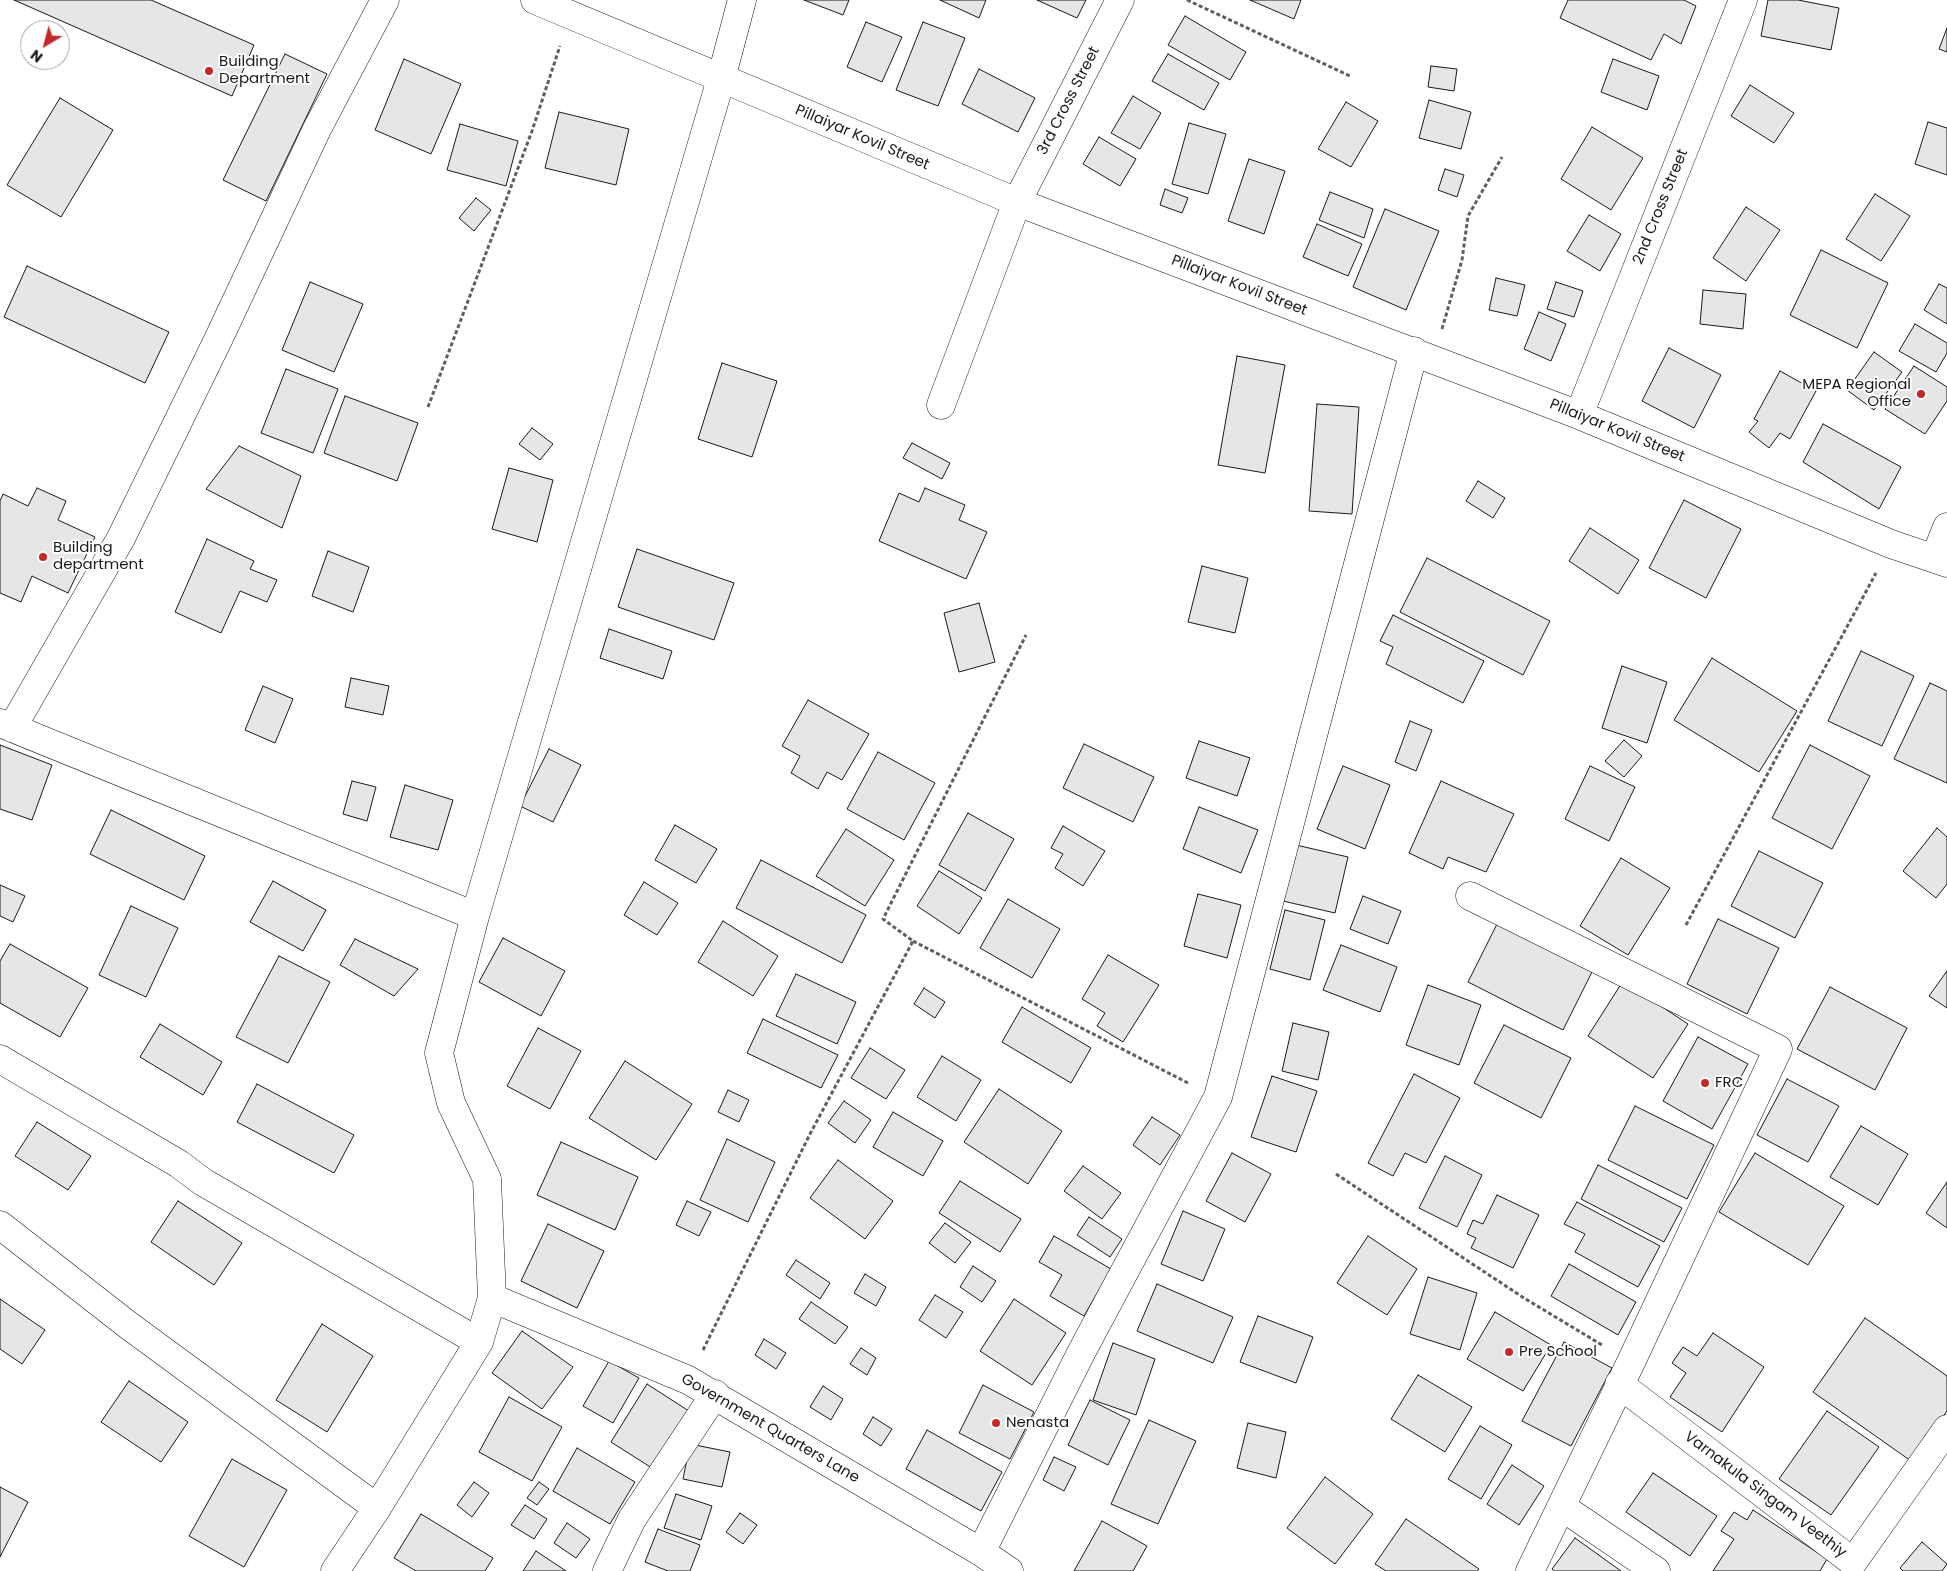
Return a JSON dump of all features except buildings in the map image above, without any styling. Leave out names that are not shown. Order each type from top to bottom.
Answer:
[{"type":"street","points":[[385,0],[318,129],[121,538],[6,726],[475,916]]},
{"type":"street","name":"Pillaiyar Kovil Street","points":[[535,0],[1017,202],[1579,415],[1891,544],[1941,561]]},
{"type":"street","points":[[335,1571],[377,1508],[479,1342],[492,1298],[487,1179],[451,1103],[439,1052],[475,916],[721,79],[742,0]]},
{"type":"street","name":"3rd Cross Street","points":[[941,405],[1017,202],[1120,0]]},
{"type":"street","name":"2nd Cross Street","points":[[1579,415],[1743,0]]},
{"type":"street","points":[[981,1552],[1082,1351],[1218,1097],[1424,355]]},
{"type":"street","points":[[1941,561],[1947,527]]},
{"type":"street","points":[[1470,896],[1778,1049],[1530,1571]]},
{"type":"street","points":[[0,1059],[179,1164],[203,1182],[479,1342]]},
{"type":"street","points":[[0,1225],[128,1325],[377,1508]]},
{"type":"street","name":"Government Quarters Lane","points":[[492,1298],[688,1380],[715,1394],[981,1552],[1009,1571]]},
{"type":"street","name":"Varnakula Singam Veethiy","points":[[1625,1373],[1853,1562],[1947,1429]]},
{"type":"street","points":[[607,1571],[632,1519],[715,1394]]},
{"type":"street","points":[[1562,1507],[1656,1571]]},
{"type":"path","points":[[1187,0],[1350,76]]},
{"type":"path","points":[[428,407],[528,140],[571,15]]},
{"type":"path","points":[[1424,355],[1462,260],[1468,216],[1502,156]]},
{"type":"path","points":[[1686,925],[1891,544]]},
{"type":"path","points":[[1026,635],[883,918],[913,941],[1135,1057],[1218,1097]]},
{"type":"path","points":[[688,1380],[810,1134],[913,941]]},
{"type":"path","points":[[1336,1174],[1524,1298],[1625,1373]]},
{"type":"place","name":"Building Department","points":[[209,71]]},
{"type":"place","name":"MEPA Regional Office","points":[[1921,394]]},
{"type":"place","name":"Building department","points":[[43,557]]},
{"type":"place","name":"FRC","points":[[1705,1083]]},
{"type":"place","name":"Pre School","points":[[1509,1352]]},
{"type":"place","name":"Nenasta","points":[[996,1423]]}]
